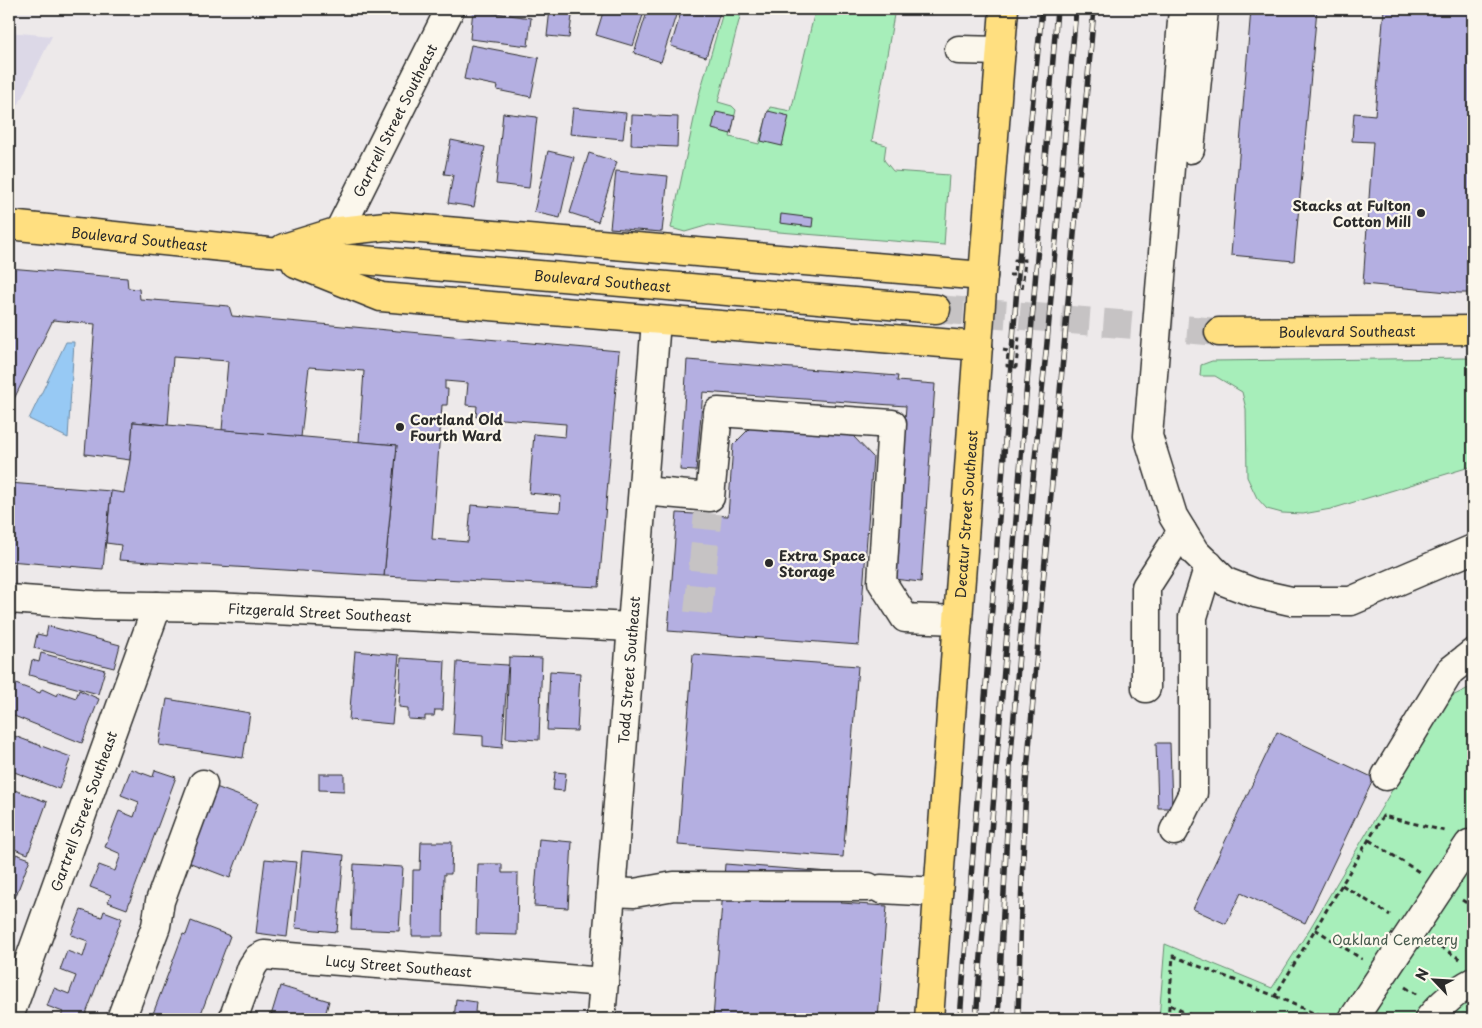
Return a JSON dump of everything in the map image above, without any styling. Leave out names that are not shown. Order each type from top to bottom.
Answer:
[{"type":"main road","name":"Decatur Street Southeast","points":[[929,1019],[958,620],[989,352],[995,275],[1001,51],[1004,9]]},
{"type":"main road","name":"Boulevard Southeast","points":[[9,225],[269,252],[936,308]]},
{"type":"main road","name":"Boulevard Southeast","points":[[269,252],[339,231],[386,226],[995,275]]},
{"type":"main road","points":[[269,252],[381,297],[656,320],[989,352]]},
{"type":"main road","name":"Boulevard Southeast","points":[[1219,332],[1473,330]]},
{"type":"street","name":"Gartrell Street Southeast","points":[[339,231],[450,9]]},
{"type":"street","points":[[1183,9],[1148,436],[1178,524],[1195,552],[1226,582],[1256,593],[1291,601],[1351,601],[1473,549]]},
{"type":"street","points":[[1146,688],[1146,587],[1178,524],[1163,440],[1204,9]]},
{"type":"street","points":[[959,50],[1001,51]]},
{"type":"street","name":"Todd Street Southeast","points":[[601,1019],[656,320]]},
{"type":"street","points":[[643,491],[709,505],[718,412],[892,424],[882,582],[905,618],[958,620]]},
{"type":"street","points":[[1174,830],[1193,793],[1193,617],[1208,565]]},
{"type":"street","name":"Fitzgerald Street Southeast","points":[[9,599],[94,605],[224,607],[632,627]]},
{"type":"street","name":"Gartrell Street Southeast","points":[[9,1017],[157,606]]},
{"type":"street","points":[[1386,776],[1450,671],[1473,652]]},
{"type":"street","points":[[121,1019],[156,926],[160,901],[203,784]]},
{"type":"street","points":[[1353,1019],[1469,844],[1473,845]]},
{"type":"street","points":[[611,892],[634,893],[674,886],[874,888],[938,892]]},
{"type":"street","name":"Lucy Street Southeast","points":[[233,1019],[252,966],[258,958],[264,955],[604,982]]},
{"type":"street","points":[[1429,1019],[1464,986],[1473,982]]},
{"type":"path","points":[[995,275],[1014,275],[1015,260],[1025,260],[1022,290]]},
{"type":"path","points":[[989,352],[1008,350],[1006,366],[1016,367],[1018,337]]},
{"type":"path","points":[[1275,996],[1383,816],[1446,832]]},
{"type":"path","points":[[1168,1019],[1173,956],[1328,1019]]},
{"type":"path","points":[[1169,1005],[1198,1019]]},
{"type":"shaded area","points":[[9,32],[52,36],[9,124]]},
{"type":"green space","points":[[724,9],[742,9],[718,102],[732,106],[736,110],[730,137],[759,144],[770,107],[791,111],[815,11],[805,9],[895,9],[872,141],[886,145],[884,160],[893,171],[949,175],[944,245],[709,225],[685,232],[671,228],[699,95]]},
{"type":"green space","points":[[1473,359],[1473,466],[1331,509],[1303,514],[1282,513],[1267,509],[1257,498],[1247,477],[1246,409],[1242,392],[1215,376],[1200,376],[1201,365],[1212,361]]},
{"type":"green space","name":"Oakland Cemetery","points":[[1473,686],[1473,1019],[1159,1019],[1165,944],[1272,988],[1309,930],[1446,699]]},
{"type":"water","points":[[66,342],[74,342],[68,438],[29,419]]},
{"type":"building","points":[[550,9],[573,9],[569,38],[547,36]]},
{"type":"building","points":[[604,9],[645,9],[633,46],[596,35]]},
{"type":"building","points":[[648,9],[678,9],[661,62],[634,53]]},
{"type":"building","points":[[682,9],[721,9],[706,57],[671,46]]},
{"type":"building","points":[[1251,9],[1317,9],[1294,261],[1231,255]]},
{"type":"building","name":"Stacks at Fulton Cotton Mill","points":[[1384,9],[1473,9],[1473,293],[1363,284],[1373,142],[1352,141],[1354,113],[1375,115]]},
{"type":"building","points":[[473,10],[531,18],[528,46],[470,39]]},
{"type":"building","points":[[471,45],[539,58],[531,97],[497,90],[498,86],[464,79]]},
{"type":"building","points":[[573,108],[626,113],[623,139],[570,134]]},
{"type":"building","points":[[768,111],[789,116],[782,146],[761,141]]},
{"type":"building","points":[[716,112],[735,116],[731,134],[712,129]]},
{"type":"building","points":[[503,113],[537,117],[529,188],[496,184]]},
{"type":"building","points":[[632,115],[678,117],[677,147],[631,145]]},
{"type":"building","points":[[451,140],[485,147],[474,207],[448,203],[453,175],[444,174]]},
{"type":"building","points":[[548,151],[574,157],[560,218],[534,212]]},
{"type":"building","points":[[589,153],[617,162],[598,222],[570,213]]},
{"type":"building","points":[[616,171],[668,176],[662,232],[610,228]]},
{"type":"building","points":[[781,214],[813,218],[812,227],[780,223]]},
{"type":"building","name":"Cortland Old Fourth Ward","points":[[9,268],[127,278],[128,288],[139,289],[140,299],[229,306],[232,316],[619,351],[599,587],[384,576],[397,445],[359,442],[364,371],[309,367],[301,437],[222,430],[228,361],[173,357],[168,425],[133,422],[130,460],[85,454],[95,324],[53,320],[9,409]],"holes":[[[445,381],[468,383],[466,405],[477,406],[476,417],[566,424],[565,437],[534,434],[529,493],[561,496],[560,512],[471,505],[468,542],[432,539],[442,405],[447,405],[448,389],[445,389]]]},
{"type":"building","points":[[687,360],[898,376],[897,381],[935,384],[921,582],[893,579],[906,406],[703,392],[696,471],[680,470]]},
{"type":"building","points":[[133,422],[397,445],[384,576],[119,560],[121,545],[106,543],[111,491],[124,493],[130,460]]},
{"type":"building","name":"Extra Space Storage","points":[[751,427],[853,436],[873,457],[859,645],[668,631],[677,513],[728,516],[733,445]]},
{"type":"building","points":[[9,483],[111,491],[103,569],[9,561]]},
{"type":"building","points":[[48,626],[120,645],[114,668],[34,648],[37,634],[46,636]]},
{"type":"building","points":[[355,651],[399,655],[392,724],[349,720]]},
{"type":"building","points":[[41,653],[105,670],[98,694],[29,675],[32,660],[39,662]]},
{"type":"building","points":[[693,654],[858,666],[843,857],[678,845]]},
{"type":"building","points":[[509,657],[542,658],[539,740],[506,738]]},
{"type":"building","points":[[401,658],[445,661],[443,710],[435,710],[434,716],[425,716],[425,720],[408,719],[408,708],[399,707]]},
{"type":"building","points":[[457,662],[508,665],[502,748],[483,746],[483,736],[453,734]]},
{"type":"building","points":[[550,671],[580,673],[577,731],[547,730]]},
{"type":"building","points":[[13,683],[40,693],[42,689],[57,696],[59,692],[76,698],[79,690],[99,699],[82,743],[9,714],[9,693]]},
{"type":"building","points":[[167,699],[250,713],[243,758],[159,745]]},
{"type":"building","points":[[1277,732],[1374,778],[1305,923],[1241,893],[1226,924],[1193,909]]},
{"type":"building","points":[[9,734],[71,757],[59,789],[9,770]]},
{"type":"building","points":[[1156,743],[1170,743],[1172,808],[1158,808]]},
{"type":"building","points":[[131,769],[153,777],[155,770],[176,777],[127,909],[108,902],[111,895],[90,887],[99,865],[115,871],[121,854],[105,847],[119,811],[134,817],[139,802],[121,795]]},
{"type":"building","points":[[555,772],[566,773],[564,791],[553,790]]},
{"type":"building","points":[[319,774],[344,774],[344,791],[319,790]]},
{"type":"building","points":[[216,787],[258,803],[230,878],[188,862]]},
{"type":"building","points":[[9,788],[47,802],[28,854],[9,847]]},
{"type":"building","points":[[539,839],[572,842],[568,908],[534,906]]},
{"type":"building","points":[[421,842],[452,842],[451,874],[444,874],[443,936],[412,936],[413,870],[420,870]]},
{"type":"building","points":[[302,851],[344,855],[337,932],[295,928]]},
{"type":"building","points":[[16,854],[30,859],[15,898],[9,895],[9,856],[15,858]]},
{"type":"building","points":[[265,859],[296,862],[287,937],[256,933]]},
{"type":"building","points":[[354,864],[403,867],[399,931],[351,929]]},
{"type":"building","points":[[478,864],[502,864],[502,873],[518,873],[517,935],[476,934]]},
{"type":"building","points":[[725,864],[843,873],[841,903],[887,906],[878,1019],[713,1019]]},
{"type":"building","points":[[81,910],[102,917],[104,911],[122,918],[84,1019],[60,1019],[63,1012],[47,1006],[54,988],[69,994],[76,976],[60,970],[67,951],[83,957],[88,941],[71,935]]},
{"type":"building","points":[[191,921],[230,936],[199,1019],[151,1019],[183,934],[186,935]]},
{"type":"building","points":[[280,986],[329,1001],[324,1019],[270,1019]]},
{"type":"building","points":[[456,999],[476,1002],[475,1012],[492,1014],[491,1019],[454,1019]]},
{"type":"tunnel","points":[[936,309],[1219,332]]},
{"type":"tunnel","points":[[698,613],[708,513]]},
{"type":"railway","points":[[960,1019],[1027,159],[1042,9]]},
{"type":"railway","points":[[976,1019],[1057,9]]},
{"type":"railway","points":[[998,1019],[1010,766],[1034,468],[1047,343],[1076,9]]},
{"type":"railway","points":[[1018,1019],[1026,783],[1094,9]]},
{"type":"place","name":"Stacks at Fulton Cotton Mill","points":[[1421,213]]},
{"type":"place","name":"Cortland Old Fourth Ward","points":[[400,427]]},
{"type":"place","name":"Extra Space Storage","points":[[769,563]]}]
